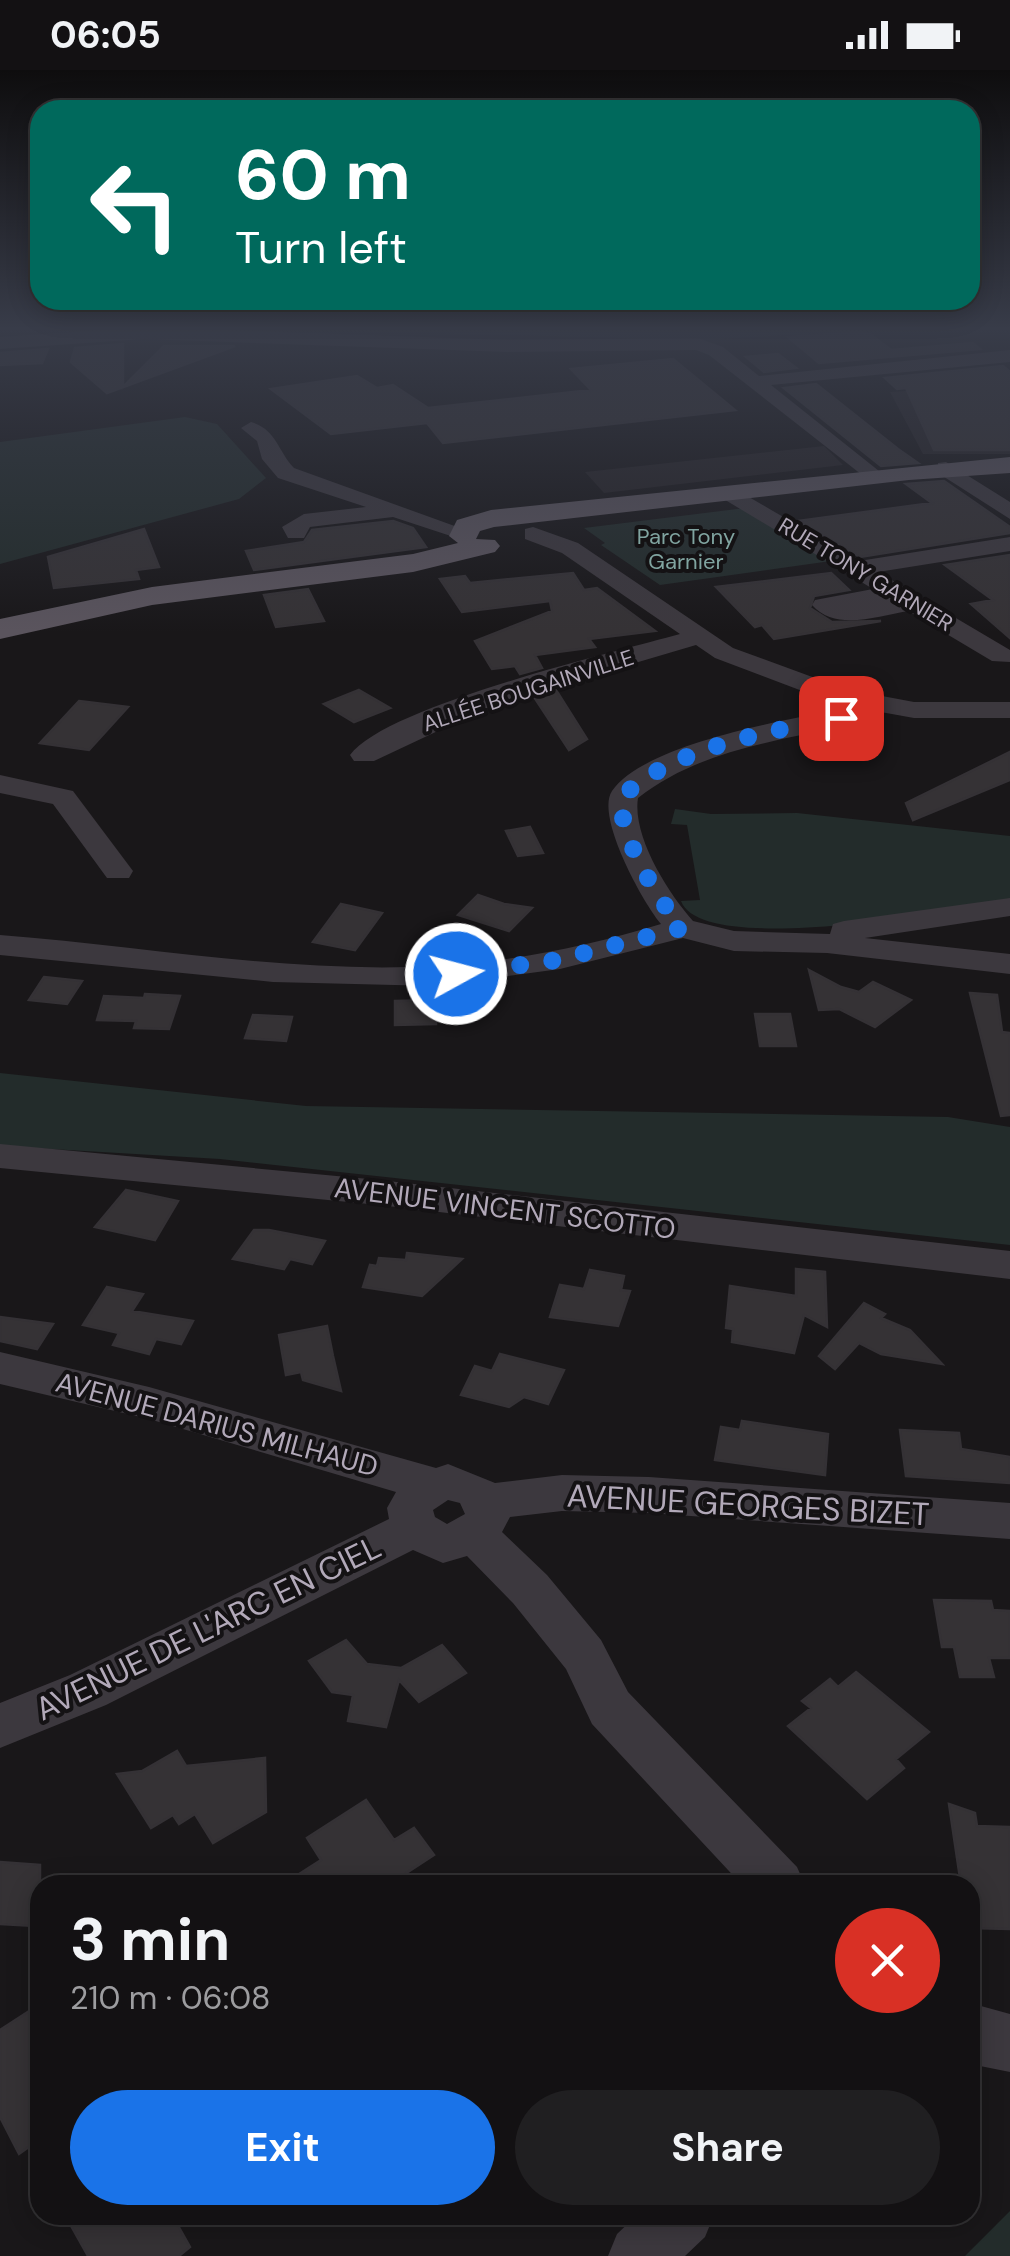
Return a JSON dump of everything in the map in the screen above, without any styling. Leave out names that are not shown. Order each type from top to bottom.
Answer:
[{"type":"main road","points":[[0,629],[152,596],[435,558],[469,534],[528,528],[564,514],[870,476],[1010,465]]},
{"type":"street","points":[[250,428],[266,438],[272,460],[286,473],[426,523],[469,534]]},
{"type":"street","points":[[814,428],[870,476]]},
{"type":"street","points":[[946,468],[1010,512]]},
{"type":"street","name":"RUE TONY GARNIER","points":[[730,493],[1001,656]]},
{"type":"street","points":[[296,533],[293,527],[304,521],[393,511]]},
{"type":"street","points":[[528,528],[570,548],[698,638],[840,707]]},
{"type":"street","points":[[859,568],[1010,544]]},
{"type":"street","name":"ALLÉE BOUGAINVILLE","points":[[364,755],[404,729],[489,699],[698,638]]},
{"type":"street","points":[[682,928],[639,859],[620,813],[624,795],[652,774],[716,748],[840,707],[1010,710]]},
{"type":"street","points":[[0,762],[45,768],[62,782],[55,794]]},
{"type":"street","points":[[0,784],[55,794],[68,801],[118,871]]},
{"type":"street","points":[[785,942],[1010,907]]},
{"type":"street","points":[[0,945],[318,973],[434,976],[557,960],[682,928],[734,940],[1010,964]]},
{"type":"street","name":"AVENUE VINCENT SCOTTO","points":[[0,1156],[218,1173],[654,1227],[1010,1265]]},
{"type":"street","name":"AVENUE DARIUS MILHAUD","points":[[0,1368],[148,1403],[424,1506]]},
{"type":"street","points":[[424,1506],[464,1484],[481,1518],[530,1589],[584,1655],[610,1708],[769,1875]]},
{"type":"street","name":"AVENUE GEORGES BIZET","points":[[424,1506],[443,1544],[481,1518],[562,1493],[1010,1521]]},
{"type":"street","name":"AVENUE DE L'ARC EN CIEL","points":[[0,1726],[88,1690],[424,1506]]},
{"type":"street","points":[[980,2038],[1010,2043]]},
{"type":"street","points":[[639,2256],[673,2225]]},
{"type":"shaded area","points":[[909,428],[1010,428],[1010,454],[923,454]]},
{"type":"shaded area","points":[[824,446],[843,465],[604,493],[585,472]]},
{"type":"green space","points":[[104,428],[221,428],[266,478],[239,499],[0,564],[0,442]]},
{"type":"green space","name":"Parc Tony Garnier","points":[[745,508],[831,561],[660,585],[601,545],[605,543],[584,528]]},
{"type":"green space","points":[[675,809],[711,814],[797,813],[1010,836],[1010,902],[834,926],[734,926],[699,918],[681,901],[700,900],[687,825],[671,824]]},
{"type":"green space","points":[[0,1073],[306,1106],[948,1117],[1010,1127],[1010,1245],[220,1159],[0,1146]]},
{"type":"green space","points":[[1010,2211],[1010,2256],[965,2256]]},
{"type":"building","points":[[323,428],[383,428],[331,434]]},
{"type":"building","points":[[431,428],[576,428],[443,443]]},
{"type":"building","points":[[834,428],[872,428],[918,463],[881,466]]},
{"type":"building","points":[[924,428],[1010,428],[1010,450],[934,450]]},
{"type":"building","points":[[944,481],[1010,527],[1010,533],[860,557],[798,521],[932,503],[906,484]]},
{"type":"building","points":[[393,521],[413,528],[426,547],[254,570],[246,551],[304,542],[312,530]]},
{"type":"building","points":[[144,529],[159,567],[136,570],[139,579],[54,588],[48,557]]},
{"type":"building","points":[[1010,555],[1010,638],[971,604],[993,600],[945,565]]},
{"type":"building","points":[[573,573],[584,590],[597,588],[655,631],[589,639],[595,647],[535,655],[542,668],[520,674],[515,666],[492,669],[475,641],[552,611],[550,601],[462,612],[440,579],[465,576],[470,583]]},
{"type":"building","points":[[831,573],[849,590],[814,596],[810,608],[832,622],[881,621],[774,639],[762,625],[755,627],[716,587]]},
{"type":"building","points":[[308,589],[324,621],[276,627],[264,595]]},
{"type":"building","points":[[359,690],[390,708],[354,722],[324,704]]},
{"type":"building","points":[[556,690],[587,739],[569,750],[534,697]]},
{"type":"building","points":[[79,701],[128,707],[89,750],[40,743]]},
{"type":"building","points":[[1010,752],[1010,780],[913,820],[906,803]]},
{"type":"building","points":[[530,827],[543,853],[518,856],[506,831]]},
{"type":"building","points":[[478,895],[532,908],[509,931],[458,915]]},
{"type":"building","points":[[341,904],[382,913],[355,950],[313,942]]},
{"type":"building","points":[[809,970],[841,987],[859,992],[873,982],[911,1000],[875,1027],[839,1009],[819,1010]]},
{"type":"building","points":[[44,977],[82,981],[67,1004],[29,1000]]},
{"type":"building","points":[[970,993],[997,995],[1002,1032],[1010,1033],[1010,1115],[1001,1116]]},
{"type":"building","points":[[145,994],[180,996],[169,1029],[134,1028],[136,1021],[97,1020],[104,996],[144,998]]},
{"type":"building","points":[[436,1000],[436,1024],[395,1025],[395,1001]]},
{"type":"building","points":[[755,1014],[790,1014],[796,1046],[760,1046]]},
{"type":"building","points":[[253,1015],[292,1017],[286,1041],[245,1038]]},
{"type":"building","points":[[126,1190],[178,1201],[155,1240],[95,1227]]},
{"type":"building","points":[[254,1230],[325,1241],[312,1264],[290,1259],[284,1269],[233,1259]]},
{"type":"building","points":[[407,1253],[462,1259],[422,1296],[363,1287],[370,1265],[377,1266],[379,1258],[406,1260]]},
{"type":"building","points":[[796,1269],[825,1272],[827,1327],[804,1315],[794,1353],[732,1342],[733,1329],[726,1328],[730,1286],[796,1296]]},
{"type":"building","points":[[590,1270],[624,1276],[621,1290],[630,1291],[618,1326],[550,1317],[560,1285],[584,1289]]},
{"type":"building","points":[[107,1287],[143,1294],[132,1311],[193,1321],[181,1344],[156,1339],[149,1354],[113,1345],[119,1333],[83,1325]]},
{"type":"building","points":[[864,1303],[885,1314],[881,1318],[910,1330],[942,1364],[881,1354],[859,1343],[835,1369],[819,1356]]},
{"type":"building","points":[[0,1317],[53,1324],[37,1349],[0,1341]]},
{"type":"building","points":[[327,1326],[341,1391],[303,1380],[301,1372],[286,1375],[279,1335]]},
{"type":"building","points":[[500,1354],[564,1370],[548,1404],[524,1397],[509,1407],[461,1395],[475,1366],[492,1371]]},
{"type":"building","points":[[742,1421],[828,1434],[825,1475],[715,1460],[721,1427],[740,1430]]},
{"type":"building","points":[[900,1430],[959,1433],[961,1449],[1010,1457],[1010,1483],[906,1476]]},
{"type":"building","points":[[934,1600],[991,1601],[993,1610],[1010,1611],[1010,1658],[989,1658],[994,1677],[960,1677],[954,1647],[942,1647]]},
{"type":"building","points":[[346,1640],[367,1664],[401,1668],[442,1645],[466,1673],[419,1702],[399,1680],[386,1727],[348,1721],[353,1695],[332,1692],[309,1661]]},
{"type":"building","points":[[856,1672],[929,1732],[896,1759],[904,1768],[867,1799],[788,1726],[811,1708],[802,1701],[830,1679],[838,1687]]},
{"type":"building","points":[[177,1751],[186,1766],[265,1758],[266,1812],[213,1843],[195,1814],[179,1824],[173,1815],[151,1828],[117,1774],[142,1771]]},
{"type":"building","points":[[366,1800],[394,1840],[414,1828],[434,1855],[403,1875],[298,1875],[321,1860],[307,1838]]},
{"type":"building","points":[[949,1804],[975,1813],[977,1826],[1010,1827],[1010,1929],[980,1928],[980,1875],[960,1875]]},
{"type":"building","points":[[0,1862],[40,1865],[40,1875],[30,1875],[30,1926],[0,1924]]},
{"type":"building","points":[[30,2010],[30,2146],[19,2154],[0,2117],[0,2030]]},
{"type":"building","points":[[71,2225],[178,2225],[190,2247],[179,2256],[88,2256]]},
{"type":"route","points":[[456,974],[622,947],[682,928],[667,911],[639,859],[620,813],[624,795],[652,774],[716,748],[753,736],[841,718]]}]
